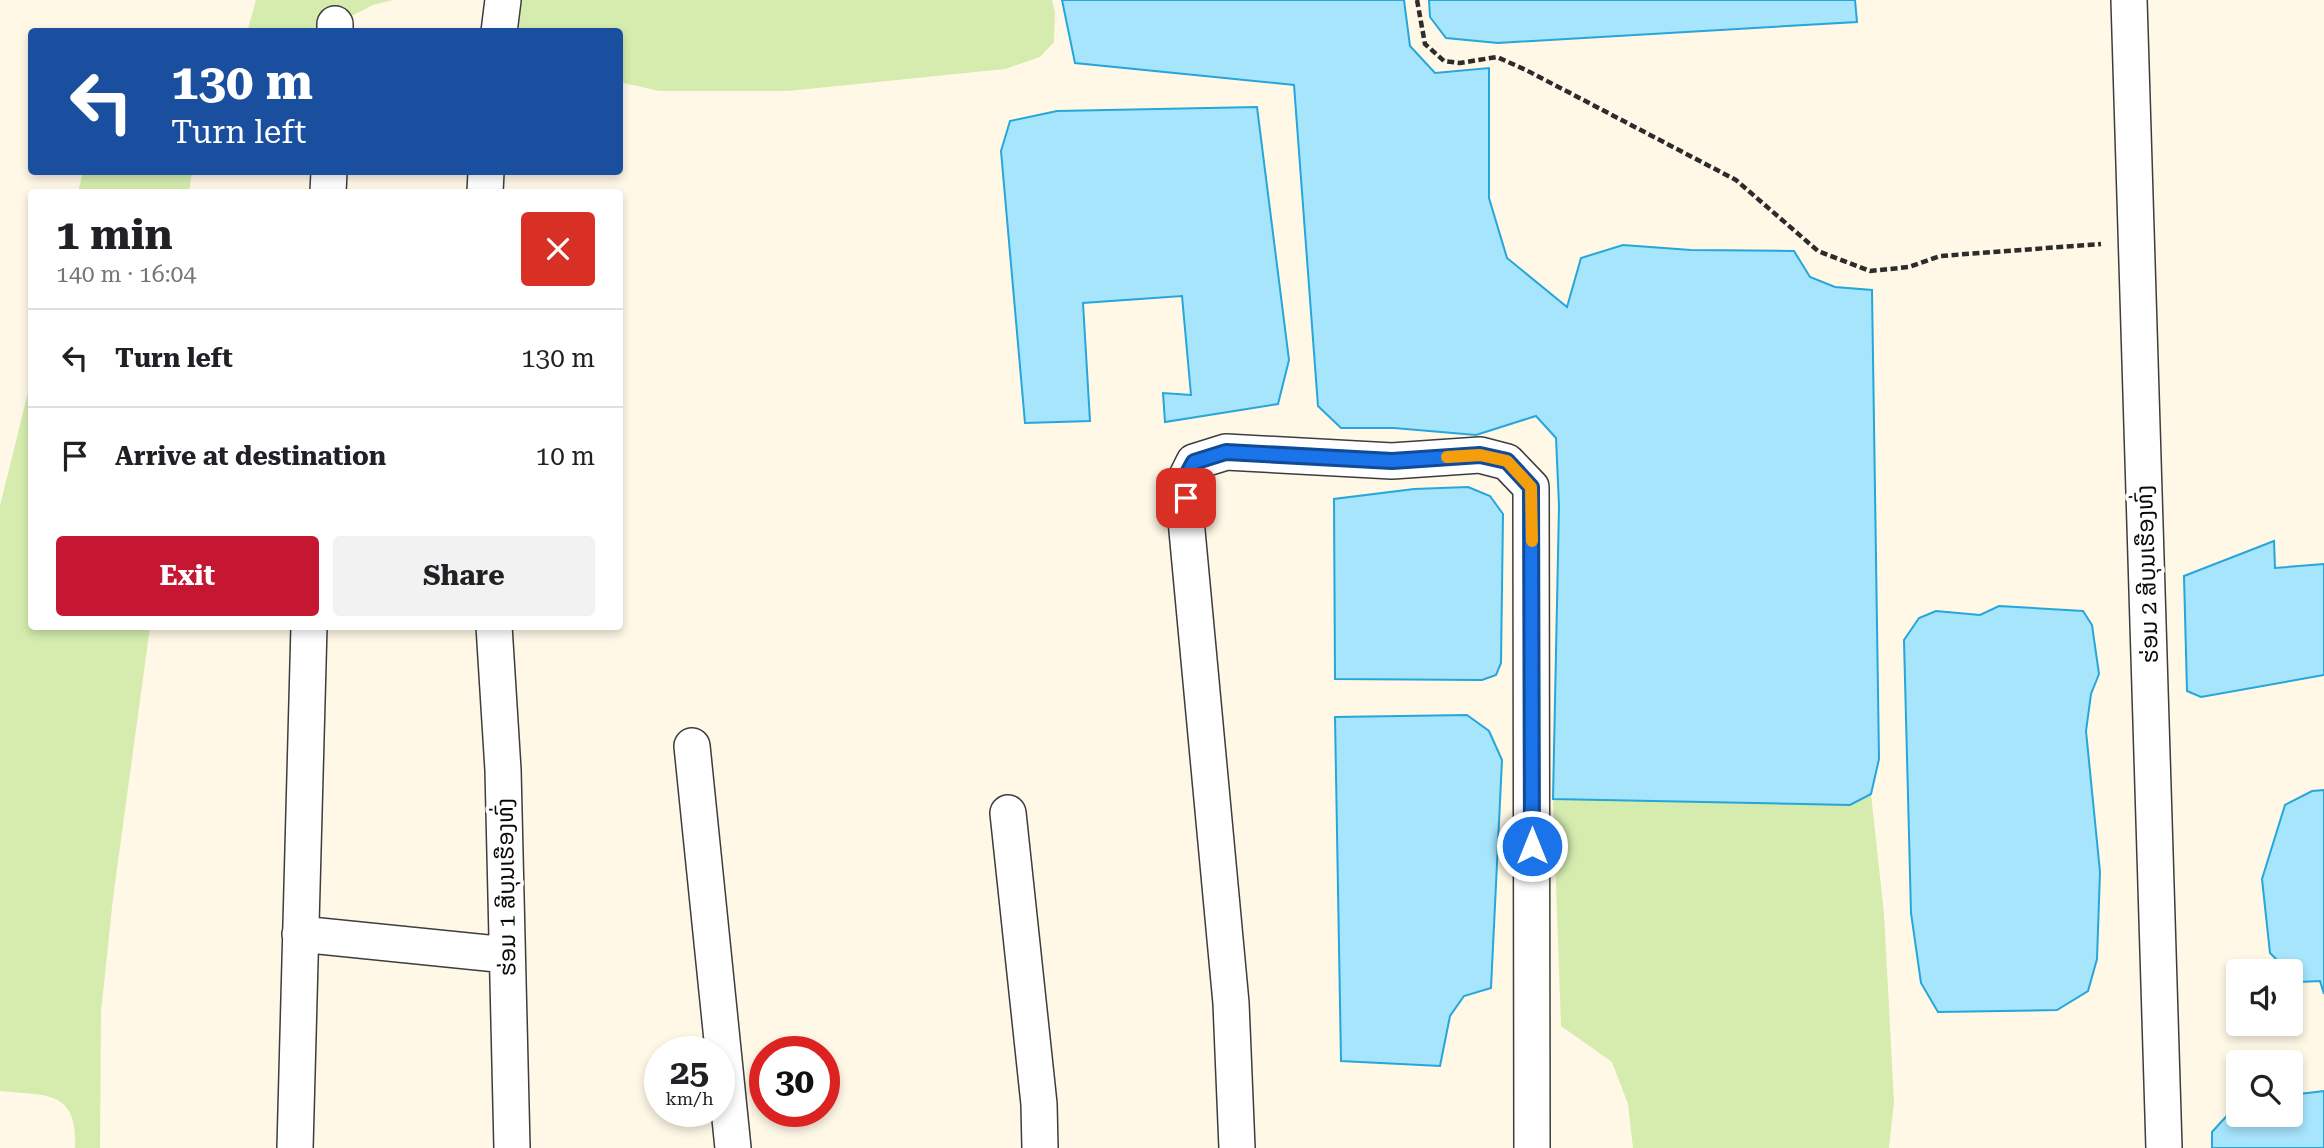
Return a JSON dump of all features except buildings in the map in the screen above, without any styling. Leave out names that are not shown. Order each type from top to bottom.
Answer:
[{"type":"street","points":[[500,28],[503,0]]},
{"type":"street","name":"ຮ່ອມ 2 ສີບຸນເຮືອງທົ່ງ","points":[[2129,0],[2164,1148]]},
{"type":"street","points":[[1237,1148],[1231,1003],[1186,520],[1187,475],[1194,462],[1226,452],[1392,461],[1480,455],[1507,461],[1531,487],[1532,1148]]},
{"type":"street","points":[[295,1148],[309,630]]},
{"type":"street","name":"ຮ່ອມ 1 ສີບຸນເຮືອງທົ່ງ","points":[[494,630],[503,770],[512,1148]]},
{"type":"street","points":[[692,746],[733,1148]]},
{"type":"street","points":[[1008,813],[1039,1104],[1040,1148]]},
{"type":"street","points":[[300,934],[508,955]]},
{"type":"path","points":[[1417,0],[1425,44],[1444,61],[1460,63],[1497,57],[1525,70],[1736,180],[1818,251],[1870,271],[1909,267],[1940,257],[2137,241]]},
{"type":"green space","points":[[256,0],[393,0],[373,5],[328,28],[248,28]]},
{"type":"green space","points":[[489,0],[1052,0],[1055,12],[1054,42],[1040,57],[1005,69],[788,91],[659,91],[623,83],[623,28],[504,28]]},
{"type":"green space","points":[[82,175],[192,175],[189,189],[79,189]]},
{"type":"green space","points":[[28,392],[28,630],[150,630],[113,898],[101,1012],[100,1148],[75,1148],[75,1129],[71,1115],[65,1105],[56,1099],[0,1091],[0,506]]},
{"type":"green space","points":[[1871,794],[1884,914],[1894,1102],[1889,1148],[1633,1148],[1628,1104],[1612,1062],[1561,1026],[1553,799],[1850,805]]},
{"type":"water","points":[[1062,0],[1404,0],[1410,46],[1435,73],[1489,68],[1489,198],[1507,258],[1567,307],[1581,258],[1623,245],[1691,250],[1794,251],[1810,277],[1835,287],[1872,290],[1879,759],[1871,794],[1850,805],[1553,799],[1559,506],[1556,438],[1536,416],[1476,435],[1394,428],[1341,428],[1318,406],[1294,85],[1075,63]]},
{"type":"water","points":[[1429,0],[1855,0],[1857,22],[1498,43],[1446,38],[1430,17]]},
{"type":"water","points":[[1257,107],[1289,360],[1278,404],[1165,422],[1163,393],[1191,395],[1182,296],[1083,303],[1090,421],[1025,423],[1001,151],[1010,121],[1057,111]]},
{"type":"water","points":[[1468,487],[1490,496],[1503,514],[1501,663],[1496,675],[1482,680],[1335,679],[1334,499],[1414,489]]},
{"type":"water","points":[[2274,541],[2275,568],[2324,564],[2324,675],[2201,697],[2187,691],[2184,576]]},
{"type":"water","points":[[1999,606],[2083,611],[2092,625],[2099,674],[2091,694],[2086,731],[2100,872],[2097,959],[2088,991],[2057,1010],[1938,1012],[1921,983],[1911,913],[1904,640],[1919,618],[1936,611],[1980,615]]},
{"type":"water","points":[[1467,715],[1489,731],[1502,760],[1491,988],[1464,996],[1450,1016],[1440,1066],[1341,1061],[1335,717]]},
{"type":"water","points":[[2324,790],[2324,994],[2320,981],[2303,982],[2303,959],[2276,959],[2270,953],[2262,879],[2285,805],[2312,791]]},
{"type":"water","points":[[2324,1091],[2324,1148],[2212,1148],[2212,1132],[2226,1117],[2226,1127],[2303,1127],[2303,1094]]},
{"type":"slow traffic","points":[[1447,457],[1480,455],[1507,461],[1531,487],[1532,541]]},
{"type":"route","points":[[1186,498],[1187,475],[1194,462],[1226,452],[1392,461],[1480,455],[1507,461],[1531,487],[1532,846]]}]
